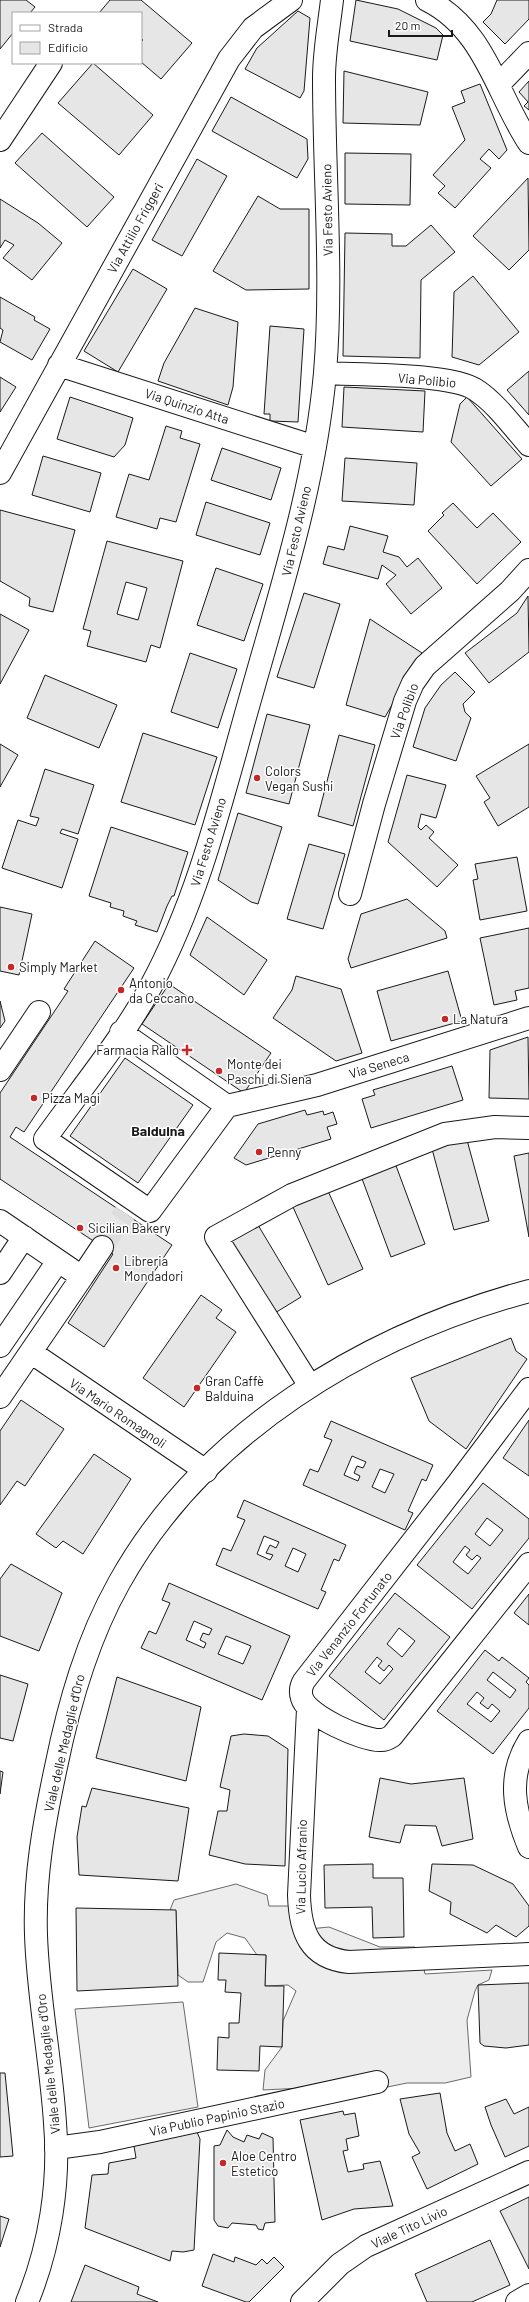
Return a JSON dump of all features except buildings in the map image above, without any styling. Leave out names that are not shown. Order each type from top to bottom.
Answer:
[{"type":"street","name":"Via Attilio Friggeri","points":[[0,473],[229,59],[240,42],[253,28],[291,0]]},
{"type":"street","name":"Via Festo Avieno","points":[[227,1106],[150,1211],[129,1207],[45,1140],[151,987],[194,888],[289,565],[316,447],[325,373],[330,305],[324,74],[332,0]]},
{"type":"street","points":[[427,0],[443,9],[461,24],[476,43],[529,143]]},
{"type":"street","points":[[498,84],[529,53]]},
{"type":"street","points":[[0,140],[50,64]]},
{"type":"street","name":"Via Quinzio Atta","points":[[59,365],[316,447]]},
{"type":"street","name":"Via Polibio","points":[[325,373],[434,379],[461,382],[484,396],[529,445]]},
{"type":"street","name":"Via Polibio","points":[[350,894],[374,804],[405,701],[413,683],[425,666],[510,591],[529,570]]},
{"type":"street","points":[[0,1070],[39,1012]]},
{"type":"street","name":"Via Seneca","points":[[227,1106],[317,1085],[529,1018]]},
{"type":"street","points":[[121,1032],[227,1106]]},
{"type":"street","points":[[310,1386],[216,1237],[292,1195],[445,1134],[495,1127],[529,1128]]},
{"type":"street","points":[[0,1221],[82,1277]]},
{"type":"street","points":[[0,1273],[24,1237]]},
{"type":"street","points":[[0,1397],[32,1353],[102,1248]]},
{"type":"street","points":[[0,1346],[58,1261]]},
{"type":"street","name":"Viale delle Medaglie d'Oro","points":[[27,2302],[41,2263],[47,2237],[54,2184],[56,2148],[54,2107],[37,1966],[35,1912],[39,1857],[59,1752],[82,1668],[114,1591],[157,1526],[206,1471],[248,1432],[310,1386],[377,1348],[426,1325],[472,1308],[529,1291]]},
{"type":"street","name":"Via Mario Romagnoli","points":[[32,1353],[206,1471]]},
{"type":"street","name":"Via Venanzio Fortunato","points":[[308,1709],[301,1694],[304,1681],[459,1482],[529,1389]]},
{"type":"street","points":[[308,1709],[334,1724],[366,1738],[382,1740],[392,1736],[529,1564]]},
{"type":"street","name":"Via Lucio Afranio","points":[[308,1709],[299,1895],[301,1924],[312,1944],[331,1958],[349,1962],[529,1954]]},
{"type":"street","points":[[529,1742],[517,1769],[514,1796],[519,1820],[529,1847]]},
{"type":"street","name":"Via Publio Papinio Stazio","points":[[56,2148],[100,2142],[376,2082]]},
{"type":"street","name":"Viale Tito Livio","points":[[309,2299],[340,2264],[366,2246],[529,2172]]},
{"type":"street","points":[[517,2302],[529,2294]]},
{"type":"shaded area","points":[[236,1884],[267,1895],[269,1906],[295,1906],[309,1929],[329,1927],[380,1947],[415,1947],[421,1955],[425,1974],[492,1970],[489,1980],[478,1985],[475,1991],[467,2020],[471,2077],[445,2083],[407,2083],[373,2090],[302,2088],[263,2090],[265,2070],[282,2047],[283,2021],[296,1991],[288,1985],[265,1986],[266,1955],[257,1955],[245,1938],[227,1933],[216,1942],[203,1982],[188,1982],[178,1975],[176,1911],[170,1910],[174,1900]]},
{"type":"shaded area","points":[[183,2002],[198,2107],[89,2128],[75,2009]]},
{"type":"tunnel","points":[[102,1247],[125,1213]]},
{"type":"place","name":"Colors Vegan Sushi","points":[[257,778]]},
{"type":"place","name":"Simply Market","points":[[11,967]]},
{"type":"place","name":"Antonio da Ceccano","points":[[121,990]]},
{"type":"place","name":"La Natura","points":[[445,1019]]},
{"type":"place","name":"Farmacia Rallo","points":[[187,1050]]},
{"type":"place","name":"Monte dei Paschi di Siena","points":[[219,1071]]},
{"type":"place","name":"Pizza Magi","points":[[34,1098]]},
{"type":"place","name":"Penny","points":[[259,1152]]},
{"type":"place","name":"Sicilian Bakery","points":[[80,1228]]},
{"type":"place","name":"Libreria Mondadori","points":[[116,1268]]},
{"type":"place","name":"Gran Caffè Balduina","points":[[197,1388]]},
{"type":"place","name":"Aloe Centro Estetico","points":[[223,2163]]},
{"type":"district","name":"Balduina","points":[[158,1130]]}]
